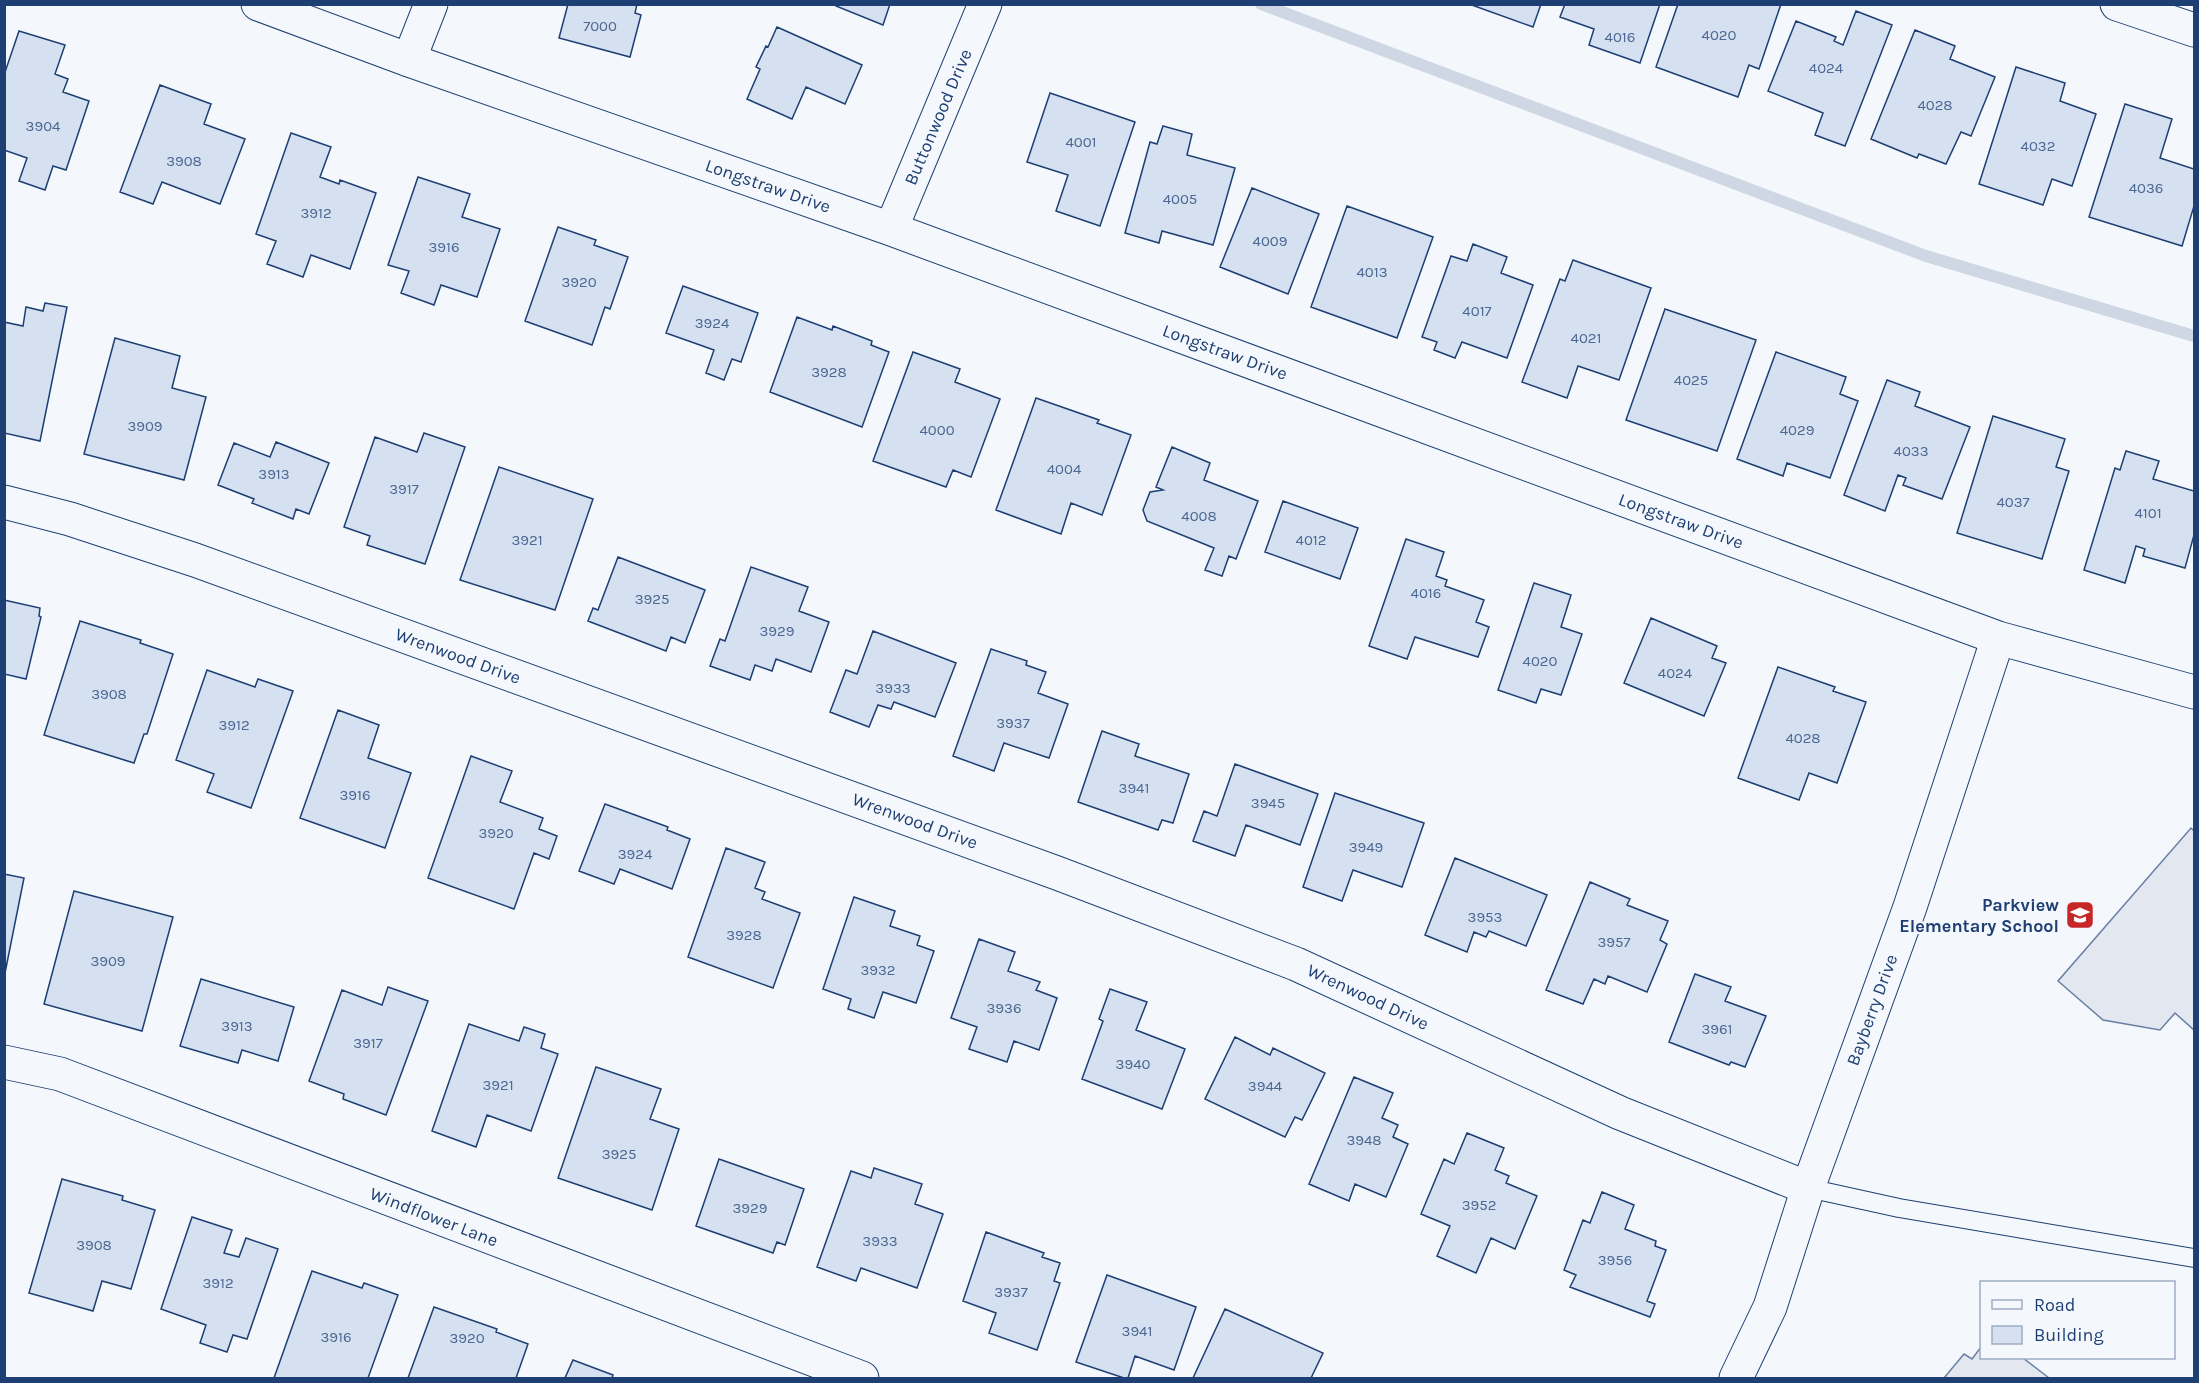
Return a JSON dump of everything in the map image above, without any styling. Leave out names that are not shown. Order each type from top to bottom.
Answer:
[{"type":"street","name":"Longstraw Drive","points":[[258,4],[409,60],[891,229],[1998,638],[2194,692]]},
{"type":"street","points":[[409,60],[431,4]]},
{"type":"street","name":"Buttonwood Drive","points":[[891,229],[986,4]]},
{"type":"street","points":[[2117,4],[2194,30]]},
{"type":"street","name":"Wrenwood Drive","points":[[4,502],[70,519],[195,560],[1034,864],[1209,930],[1296,964],[1620,1113],[1808,1188]]},
{"type":"street","name":"Bayberry Drive","points":[[1736,1378],[1770,1307],[1808,1188],[1910,907],[1998,638]]},
{"type":"street","name":"Windflower Lane","points":[[4,1062],[60,1074],[862,1378]]},
{"type":"lane","points":[[1808,1188],[1899,1208],[2194,1258]]},
{"type":"shaded area","points":[[2191,828],[2194,831],[2194,1030],[2175,1013],[2160,1030],[2103,1020],[2058,981]]},
{"type":"shaded area","points":[[1980,1348],[1980,1359],[2024,1359],[2049,1378],[1944,1378],[1964,1354],[1972,1359]]},
{"type":"building","points":[[568,4],[637,4],[635,13],[641,15],[630,57],[559,38]]},
{"type":"building","points":[[836,4],[890,4],[883,25],[836,6]]},
{"type":"building","points":[[1469,4],[1541,4],[1533,27]]},
{"type":"building","points":[[1565,4],[1660,4],[1640,63],[1589,45],[1594,29],[1560,17]]},
{"type":"building","points":[[1678,4],[1781,4],[1759,69],[1749,65],[1738,97],[1656,67]]},
{"type":"building","points":[[1856,11],[1892,25],[1845,146],[1815,135],[1823,113],[1768,91],[1796,21],[1836,37],[1834,41],[1843,45]]},
{"type":"building","points":[[777,27],[862,65],[845,104],[806,87],[792,119],[747,99],[760,69],[756,67]]},
{"type":"building","points":[[1915,30],[1955,46],[1950,59],[1995,77],[1971,136],[1961,132],[1946,164],[1919,154],[1917,158],[1871,139]]},
{"type":"building","points":[[19,31],[65,45],[55,74],[68,79],[63,92],[89,101],[66,170],[53,166],[45,190],[19,181],[27,158],[4,150],[4,75]]},
{"type":"building","points":[[2016,67],[2065,83],[2060,101],[2096,114],[2072,186],[2052,179],[2043,205],[1979,184]]},
{"type":"building","points":[[160,85],[211,104],[204,124],[245,139],[220,204],[162,182],[153,204],[120,192]]},
{"type":"building","points":[[1050,93],[1135,122],[1100,226],[1056,211],[1068,175],[1027,162]]},
{"type":"building","points":[[2125,104],[2172,119],[2160,158],[2194,169],[2194,206],[2182,246],[2089,217]]},
{"type":"building","points":[[1163,126],[1192,134],[1187,155],[1235,168],[1213,245],[1162,231],[1159,243],[1125,233],[1150,142],[1157,144]]},
{"type":"building","points":[[291,133],[331,147],[320,177],[339,184],[340,180],[376,193],[350,269],[311,255],[303,277],[267,264],[276,241],[256,234]]},
{"type":"building","points":[[418,177],[470,194],[462,217],[500,229],[477,297],[441,285],[434,305],[401,293],[409,271],[388,265]]},
{"type":"building","points":[[1252,188],[1319,214],[1288,294],[1220,267]]},
{"type":"building","points":[[1347,206],[1433,237],[1397,338],[1311,307]]},
{"type":"building","points":[[558,227],[596,240],[594,245],[628,257],[610,309],[605,307],[592,345],[525,321]]},
{"type":"building","points":[[1473,244],[1507,257],[1501,273],[1533,285],[1507,358],[1462,342],[1455,358],[1434,350],[1437,342],[1422,337],[1451,256],[1467,261]]},
{"type":"building","points":[[1573,260],[1651,288],[1619,380],[1578,366],[1567,398],[1522,382],[1560,279],[1565,281]]},
{"type":"building","points":[[683,286],[758,313],[741,362],[732,359],[724,380],[706,373],[714,350],[666,333]]},
{"type":"building","points":[[45,303],[67,307],[40,441],[4,433],[4,322],[23,326],[26,307],[43,311]]},
{"type":"building","points":[[1665,309],[1756,340],[1717,451],[1626,420]]},
{"type":"building","points":[[797,317],[832,330],[833,326],[872,341],[871,345],[889,352],[862,427],[770,392]]},
{"type":"building","points":[[115,338],[180,356],[172,388],[206,397],[184,480],[84,454]]},
{"type":"building","points":[[913,352],[960,369],[955,382],[1000,399],[971,477],[953,470],[946,487],[873,461]]},
{"type":"building","points":[[1776,352],[1846,377],[1840,394],[1858,401],[1830,478],[1787,463],[1783,476],[1737,459]]},
{"type":"building","points":[[1887,380],[1920,392],[1915,406],[1970,427],[1942,499],[1903,485],[1906,478],[1898,475],[1885,511],[1844,495]]},
{"type":"building","points":[[1036,398],[1099,420],[1097,423],[1131,435],[1102,515],[1071,503],[1061,534],[996,510]]},
{"type":"building","points":[[1993,416],[2065,439],[2056,467],[2069,471],[2042,559],[1957,533]]},
{"type":"building","points":[[424,433],[465,447],[425,564],[367,545],[370,536],[344,527],[375,437],[417,452]]},
{"type":"building","points":[[276,442],[329,463],[309,514],[296,509],[293,519],[252,503],[254,499],[218,485],[234,443],[270,457]]},
{"type":"building","points":[[1172,447],[1210,463],[1204,480],[1258,501],[1236,559],[1229,556],[1222,576],[1205,570],[1214,548],[1147,521],[1143,510],[1150,492],[1163,490],[1156,487]]},
{"type":"building","points":[[2126,451],[2159,461],[2153,479],[2194,491],[2194,535],[2185,568],[2143,556],[2145,549],[2136,546],[2125,583],[2084,570],[2115,468],[2120,470]]},
{"type":"building","points":[[499,467],[593,499],[555,610],[460,580]]},
{"type":"building","points":[[1283,501],[1358,528],[1340,579],[1265,552]]},
{"type":"building","points":[[1406,539],[1444,552],[1436,576],[1447,580],[1445,586],[1484,600],[1476,622],[1489,627],[1478,657],[1415,637],[1407,659],[1369,646]]},
{"type":"building","points":[[618,557],[705,590],[685,643],[671,637],[666,651],[588,621],[593,608],[598,610]]},
{"type":"building","points":[[751,567],[808,587],[799,611],[829,622],[811,672],[776,659],[772,671],[755,665],[750,680],[710,666],[720,639],[725,641]]},
{"type":"building","points":[[1534,583],[1571,595],[1561,627],[1582,634],[1561,695],[1541,689],[1536,703],[1498,690]]},
{"type":"building","points":[[4,600],[40,608],[39,616],[41,617],[26,679],[4,674]]},
{"type":"building","points":[[1651,618],[1717,646],[1712,658],[1726,663],[1704,716],[1624,683]]},
{"type":"building","points":[[80,621],[141,640],[140,643],[173,654],[147,734],[144,734],[134,763],[44,735]]},
{"type":"building","points":[[873,631],[956,663],[935,717],[894,702],[891,709],[878,705],[869,727],[830,712],[846,670],[857,674]]},
{"type":"building","points":[[991,649],[1027,661],[1026,665],[1046,672],[1038,693],[1068,704],[1049,758],[1004,743],[994,771],[953,756]]},
{"type":"building","points":[[1778,667],[1835,687],[1833,691],[1866,702],[1837,783],[1809,773],[1799,800],[1738,778]]},
{"type":"building","points":[[207,670],[255,687],[258,679],[293,691],[251,808],[207,792],[214,774],[176,760]]},
{"type":"building","points":[[338,710],[379,725],[368,758],[411,773],[385,848],[300,818]]},
{"type":"building","points":[[1102,731],[1139,744],[1135,756],[1189,774],[1173,823],[1162,820],[1158,830],[1078,802]]},
{"type":"building","points":[[471,756],[512,771],[500,802],[543,818],[539,829],[557,836],[549,859],[534,853],[514,909],[428,878]]},
{"type":"building","points":[[1235,764],[1318,794],[1300,845],[1246,825],[1235,856],[1193,841],[1204,811],[1217,816]]},
{"type":"building","points":[[1335,793],[1424,823],[1402,887],[1353,870],[1342,901],[1303,887]]},
{"type":"building","points":[[605,804],[668,827],[667,830],[690,839],[672,889],[620,869],[614,884],[579,871]]},
{"type":"building","points":[[726,848],[765,862],[755,888],[765,892],[762,899],[800,913],[773,988],[688,957]]},
{"type":"building","points":[[1455,858],[1547,895],[1526,946],[1489,931],[1486,937],[1474,932],[1467,952],[1425,935]]},
{"type":"building","points":[[4,874],[24,878],[4,978]]},
{"type":"building","points":[[1590,882],[1630,899],[1627,905],[1668,921],[1660,940],[1667,944],[1647,992],[1608,976],[1605,984],[1594,979],[1583,1004],[1546,990]]},
{"type":"building","points":[[74,891],[173,917],[142,1031],[44,1004]]},
{"type":"building","points":[[854,897],[895,911],[890,926],[920,936],[917,945],[934,951],[916,1003],[883,992],[874,1018],[848,1009],[851,999],[823,989]]},
{"type":"building","points":[[979,939],[1015,952],[1008,971],[1040,982],[1036,990],[1057,998],[1039,1050],[1014,1041],[1007,1062],[969,1049],[977,1027],[951,1018]]},
{"type":"building","points":[[1695,974],[1731,987],[1725,1001],[1766,1016],[1745,1067],[1731,1062],[1729,1065],[1669,1042]]},
{"type":"building","points":[[201,979],[294,1007],[278,1061],[242,1050],[238,1063],[180,1046]]},
{"type":"building","points":[[388,987],[428,1001],[386,1115],[343,1099],[344,1094],[309,1081],[342,990],[382,1005]]},
{"type":"building","points":[[1110,989],[1147,1002],[1136,1030],[1185,1049],[1162,1109],[1082,1079],[1103,1021],[1099,1019]]},
{"type":"building","points":[[469,1024],[519,1041],[524,1027],[545,1034],[541,1048],[558,1054],[531,1131],[487,1115],[476,1147],[432,1131]]},
{"type":"building","points":[[1235,1037],[1270,1055],[1273,1048],[1325,1073],[1302,1120],[1295,1117],[1285,1137],[1205,1099]]},
{"type":"building","points":[[596,1067],[661,1089],[650,1119],[679,1129],[652,1210],[558,1178]]},
{"type":"building","points":[[1354,1077],[1393,1093],[1382,1118],[1398,1125],[1393,1137],[1408,1144],[1386,1197],[1355,1184],[1349,1201],[1309,1184]]},
{"type":"building","points":[[1467,1133],[1504,1148],[1495,1170],[1509,1176],[1506,1183],[1537,1196],[1515,1249],[1491,1238],[1476,1273],[1437,1256],[1450,1226],[1421,1214],[1444,1159],[1454,1164]]},
{"type":"building","points":[[719,1159],[804,1189],[785,1245],[777,1242],[773,1253],[696,1226]]},
{"type":"building","points":[[874,1168],[922,1184],[915,1204],[943,1214],[917,1288],[861,1268],[856,1281],[817,1267],[851,1171],[871,1178]]},
{"type":"building","points":[[62,1179],[123,1196],[122,1200],[155,1210],[131,1289],[102,1281],[93,1311],[29,1293]]},
{"type":"building","points":[[1602,1192],[1634,1205],[1625,1229],[1656,1241],[1655,1246],[1666,1250],[1647,1301],[1655,1304],[1650,1317],[1570,1287],[1576,1275],[1564,1270],[1583,1220],[1590,1223]]},
{"type":"building","points":[[192,1217],[232,1230],[224,1253],[239,1257],[246,1238],[278,1249],[247,1339],[233,1335],[227,1352],[200,1343],[206,1325],[161,1309]]},
{"type":"building","points":[[986,1232],[1044,1253],[1042,1257],[1060,1263],[1054,1281],[1060,1283],[1037,1350],[989,1333],[996,1313],[963,1301]]},
{"type":"building","points":[[312,1271],[362,1288],[364,1283],[398,1295],[368,1378],[274,1378]]},
{"type":"building","points":[[1107,1275],[1196,1307],[1174,1370],[1135,1356],[1128,1378],[1124,1378],[1076,1362]]},
{"type":"building","points":[[434,1307],[497,1329],[496,1332],[528,1344],[516,1378],[408,1378]]},
{"type":"building","points":[[1225,1309],[1323,1353],[1311,1378],[1193,1378]]},
{"type":"building","points":[[573,1360],[613,1375],[612,1378],[565,1378]]},
{"type":"waterway","points":[[1261,4],[1926,256],[2194,336]]},
{"type":"place","name":"Parkview Elementary School","points":[[2080,915]]}]
